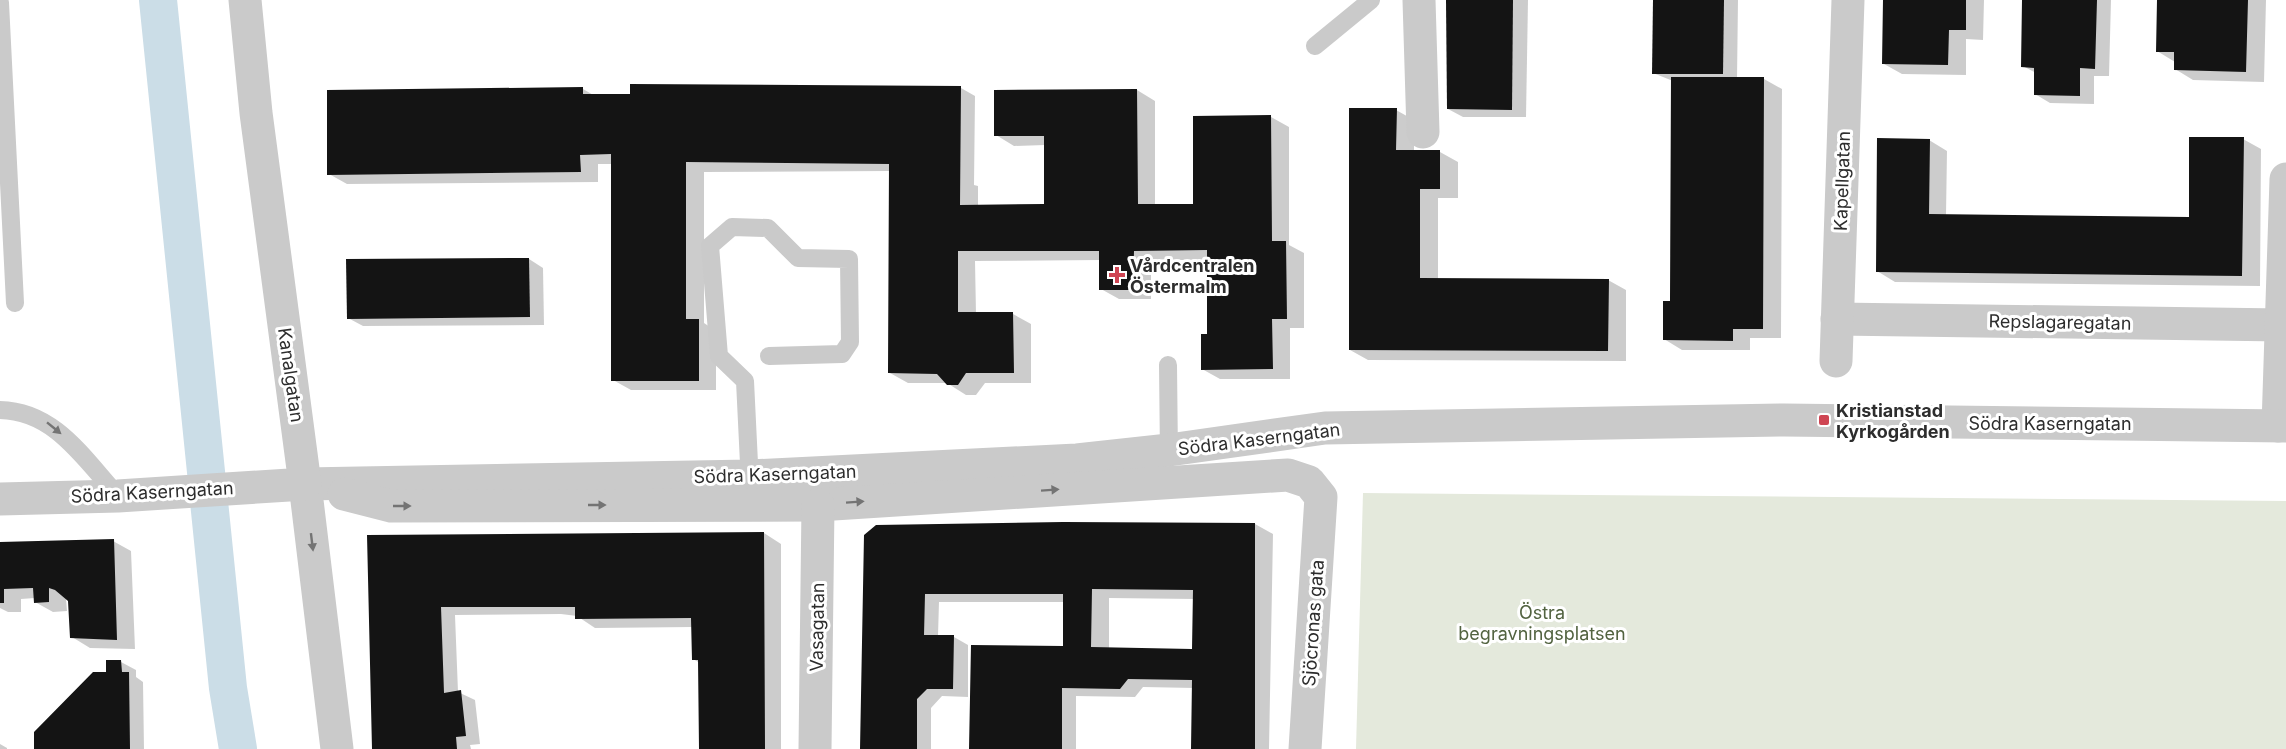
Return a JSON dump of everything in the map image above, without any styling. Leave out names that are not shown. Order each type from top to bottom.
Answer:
[{"type":"street","name":"Kanalgatan","points":[[245,0],[256,113],[305,483],[337,749]]},
{"type":"street","points":[[1419,0],[1423,132]]},
{"type":"street","name":"Kapellgatan","points":[[1836,361],[1848,0]]},
{"type":"street","points":[[2282,426],[2286,179]]},
{"type":"street","name":"Repslagaregatan","points":[[1837,319],[2283,325]]},
{"type":"street","name":"Södra Kaserngatan","points":[[0,499],[118,496],[305,483],[751,490],[1077,460],[1337,427],[1784,420],[2282,426]]},
{"type":"street","name":"Södra Kaserngatan","points":[[751,490],[818,505],[1288,475],[1309,482],[1321,497]]},
{"type":"street","name":"Sjöcronas gata","points":[[1305,749],[1321,497]]},
{"type":"street","name":"Vasagatan","points":[[815,749],[818,505]]},
{"type":"lane","points":[[1316,46],[1371,0]]},
{"type":"lane","points":[[0,3],[15,303]]},
{"type":"lane","points":[[751,490],[745,381],[719,356],[710,246],[732,227],[768,228],[798,258],[849,259],[850,342],[842,354],[769,356]]},
{"type":"lane","points":[[1168,365],[1170,483]]},
{"type":"lane","points":[[0,410],[36,416],[54,426],[118,496]]},
{"type":"green space","name":"Östra begravningsplatsen","points":[[1363,493],[2286,501],[2286,749],[1356,749]]},
{"type":"building","points":[[1446,0],[1513,0],[1512,110],[1447,109]]},
{"type":"building","points":[[1653,0],[1724,0],[1723,74],[1652,74]]},
{"type":"building","points":[[1883,0],[1966,0],[1966,30],[1949,30],[1948,65],[1882,64]]},
{"type":"building","points":[[2022,0],[2097,0],[2095,69],[2080,68],[2080,96],[2034,95],[2034,68],[2021,67]]},
{"type":"building","points":[[2157,0],[2248,0],[2246,72],[2174,70],[2174,52],[2156,52]]},
{"type":"building","points":[[1671,77],[1764,77],[1763,329],[1733,329],[1733,341],[1663,340],[1663,301],[1670,301]]},
{"type":"building","points":[[630,84],[961,86],[960,205],[1044,204],[1044,136],[994,136],[994,90],[1137,89],[1138,204],[1193,204],[1193,116],[1271,115],[1272,241],[1286,241],[1287,319],[1272,319],[1273,369],[1201,370],[1201,334],[1207,334],[1207,250],[1134,251],[1133,290],[1099,290],[1099,251],[958,251],[958,312],[1013,312],[1014,373],[966,373],[958,385],[947,385],[937,374],[888,373],[889,164],[686,162],[686,319],[699,319],[699,381],[611,381],[611,154],[580,155],[581,172],[327,175],[327,90],[583,87],[583,94],[630,94]]},
{"type":"building","points":[[1349,108],[1397,108],[1396,150],[1440,150],[1440,189],[1420,189],[1420,278],[1609,279],[1608,351],[1349,350]]},
{"type":"building","points":[[2189,137],[2244,137],[2242,276],[1876,272],[1877,138],[1930,139],[1929,214],[2189,217]]},
{"type":"building","points":[[529,258],[530,317],[347,319],[346,259]]},
{"type":"building","points":[[1063,522],[1255,523],[1255,749],[1191,749],[1192,680],[1128,679],[1120,689],[1062,688],[1062,749],[969,749],[971,645],[1063,646],[1063,594],[925,594],[924,635],[954,635],[953,689],[927,689],[917,699],[917,749],[860,749],[864,535],[876,525]],"holes":[[[1092,589],[1193,590],[1192,649],[1091,647]]]},
{"type":"building","points":[[764,532],[765,749],[699,749],[698,660],[692,660],[691,618],[575,619],[575,607],[441,607],[444,693],[461,690],[466,736],[456,737],[457,749],[372,749],[367,535]]},
{"type":"building","points":[[114,539],[117,640],[70,638],[68,601],[49,588],[49,602],[34,603],[33,588],[4,589],[4,603],[0,603],[0,542]]},
{"type":"building","points":[[106,660],[121,660],[122,672],[129,672],[130,749],[34,749],[34,732],[93,672],[106,672]]},
{"type":"waterway","points":[[158,0],[228,688],[238,749]]},
{"type":"place","name":"Vårdcentralen Östermalm","points":[[1117,275]]},
{"type":"place","name":"Kristianstad Kyrkogården","points":[[1824,420]]}]
